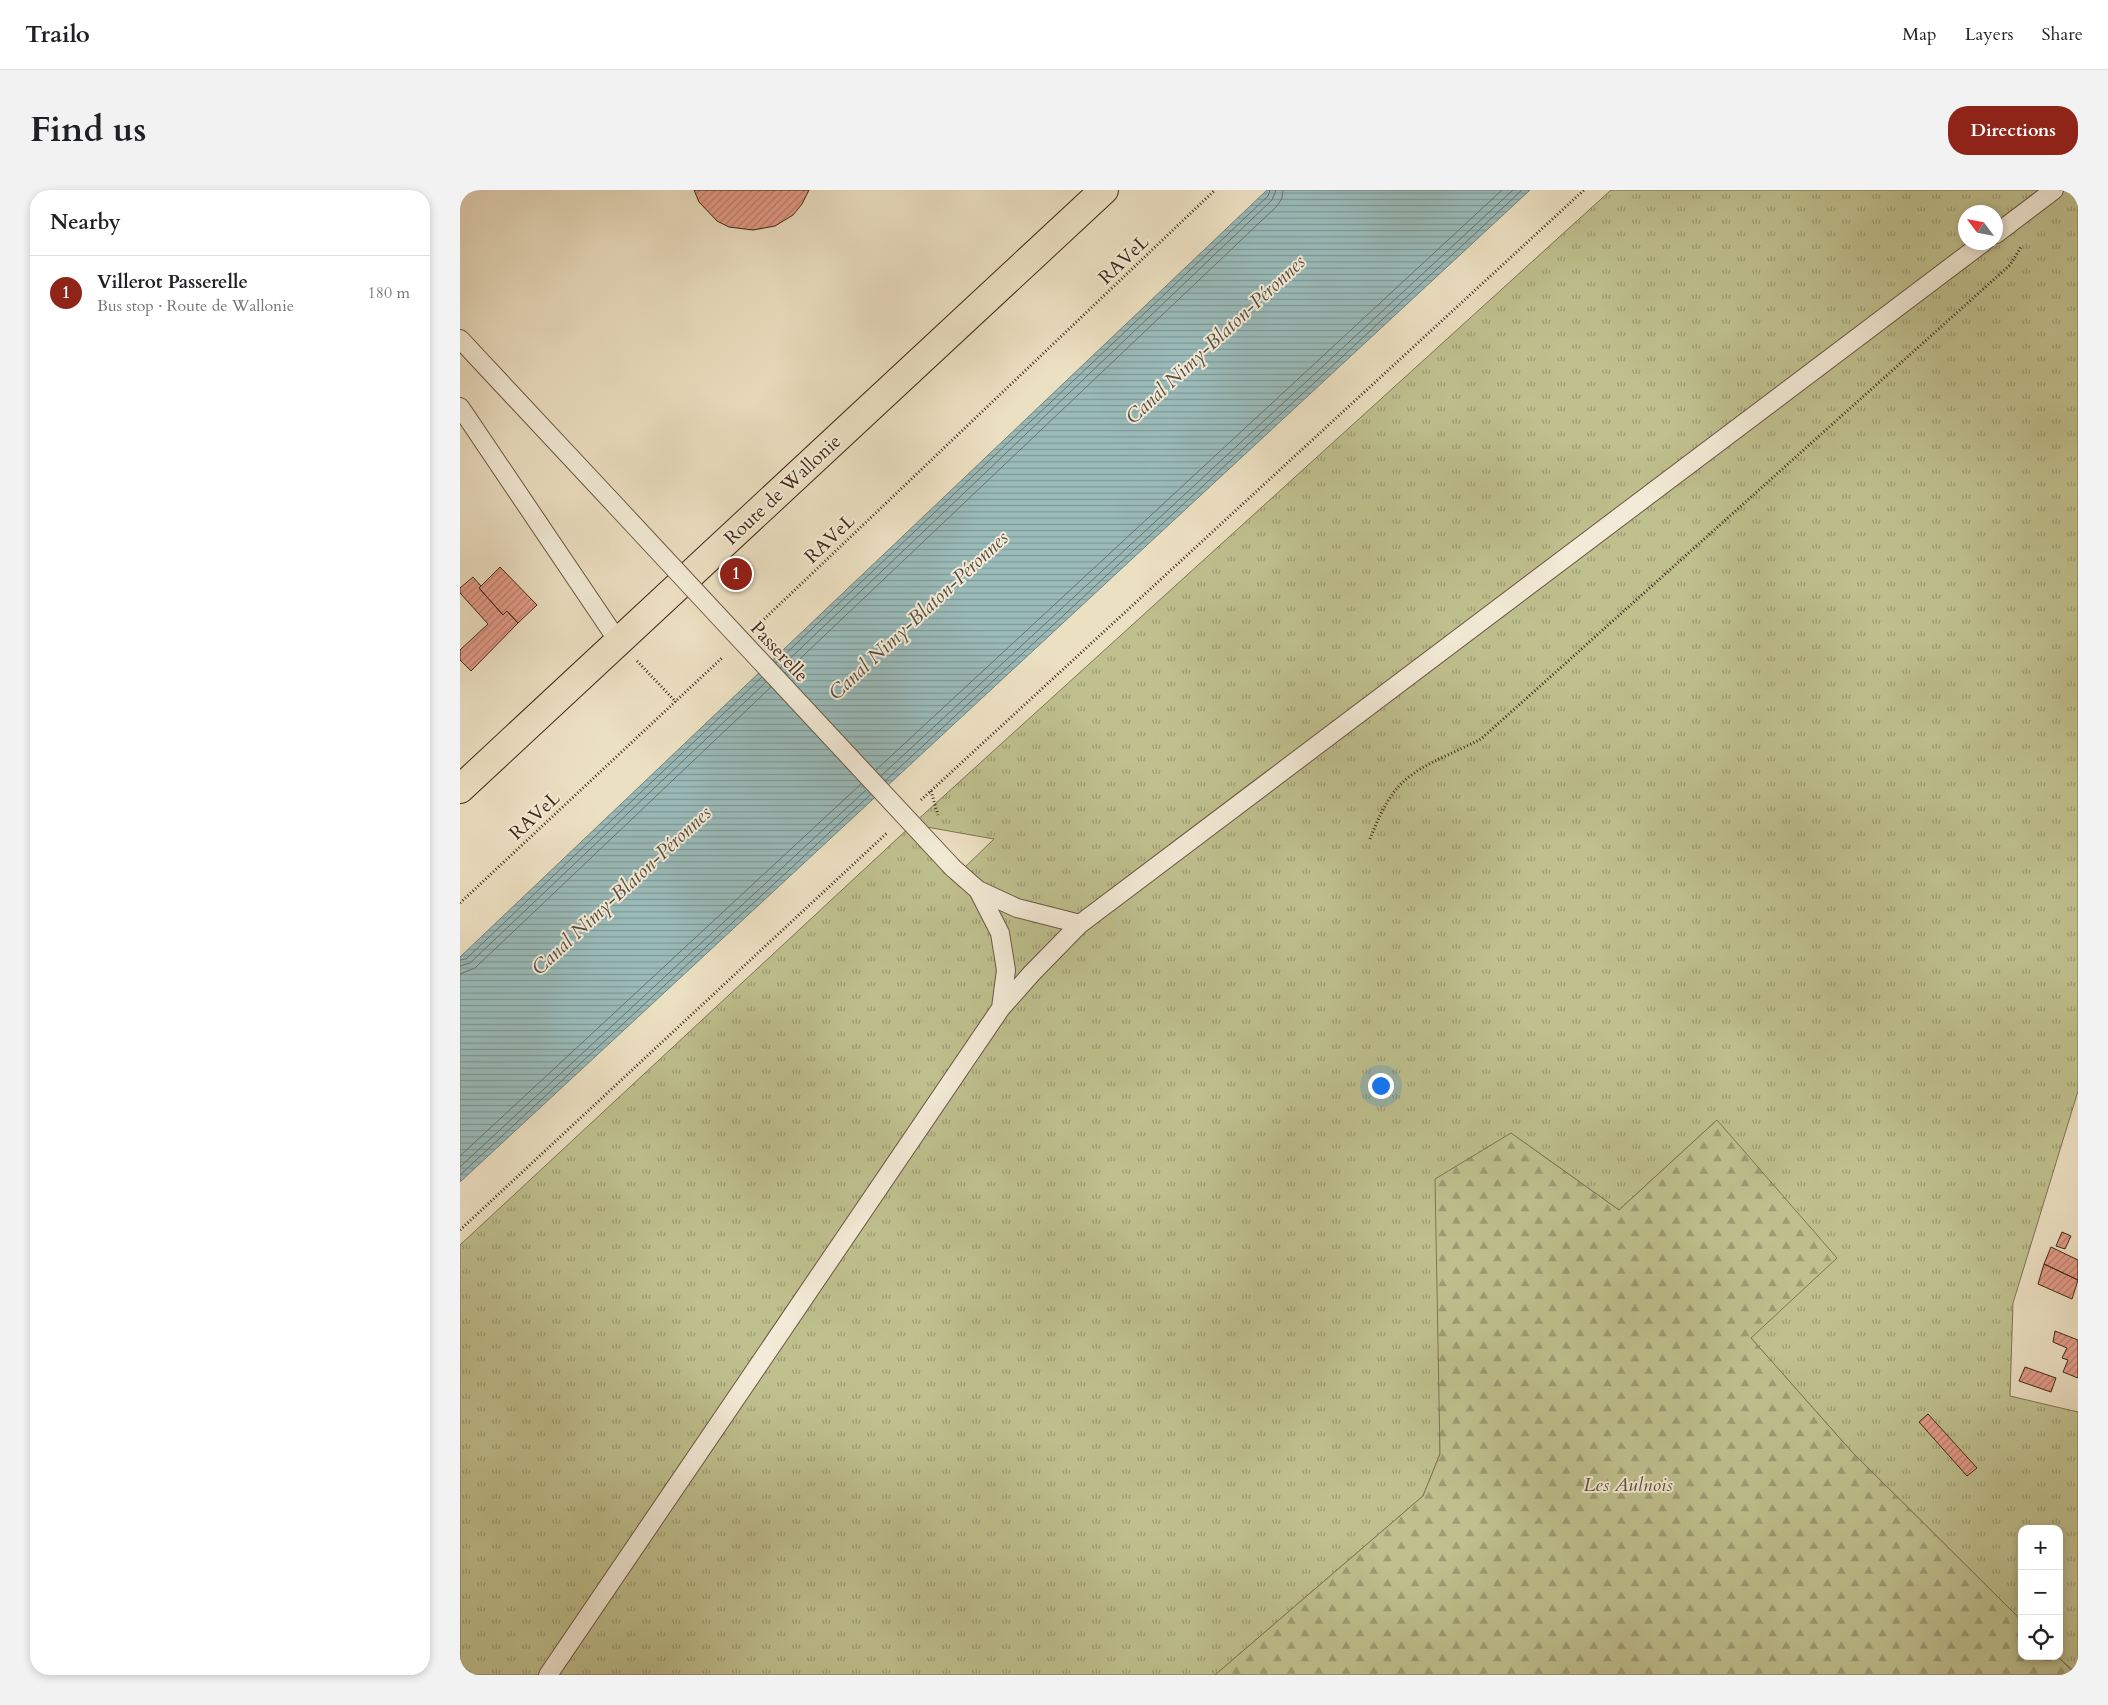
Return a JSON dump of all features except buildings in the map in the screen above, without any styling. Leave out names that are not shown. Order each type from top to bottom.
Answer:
[{"type":"main road","name":"Route de Wallonie","points":[[460,789],[1104,190]]},
{"type":"lane","points":[[2003,229],[2054,190]]},
{"type":"lane","points":[[548,1675],[1001,1008],[1080,924],[1973,250]]},
{"type":"lane","name":"Passerelle","points":[[460,339],[953,868],[978,890]]},
{"type":"lane","points":[[460,407],[618,641]]},
{"type":"lane","points":[[978,890],[1017,908],[1080,924]]},
{"type":"lane","points":[[978,890],[1000,933],[1006,970],[1001,1008]]},
{"type":"path","name":"RAVeL","points":[[755,627],[1215,190]]},
{"type":"path","points":[[917,804],[1584,190]]},
{"type":"path","points":[[1370,838],[1384,806],[1403,781],[1481,738],[2010,265],[2022,244],[2028,210]]},
{"type":"path","points":[[618,641],[676,702]]},
{"type":"path","name":"RAVeL","points":[[460,903],[726,655]]},
{"type":"path","points":[[460,1230],[895,825]]},
{"type":"green space","points":[[1611,190],[2040,190],[2012,232],[2065,190],[2078,190],[2078,1091],[2013,1303],[2010,1396],[2078,1412],[2078,1675],[2061,1660],[2063,1660],[2063,1525],[2018,1525],[2018,1617],[1852,1452],[1751,1338],[1717,1120],[1619,1210],[1511,1133],[1440,1409],[1440,1454],[1423,1496],[1215,1675],[460,1675],[460,1245],[913,824]],"holes":[[[915,825],[994,839],[961,871]]]},
{"type":"green space","name":"Les Aulnois","points":[[1717,1120],[1837,1258],[1751,1338],[1852,1452],[2018,1617],[2018,1660],[2061,1660],[2076,1675],[1215,1675],[1423,1496],[1440,1454],[1435,1179],[1511,1133],[1619,1210]]},
{"type":"water","name":"Canal Nimy-Blaton-Péronnes","points":[[1267,190],[1530,190],[460,1182],[460,957]]},
{"type":"place","name":"Villerot Passerelle","points":[[736,574]]}]
